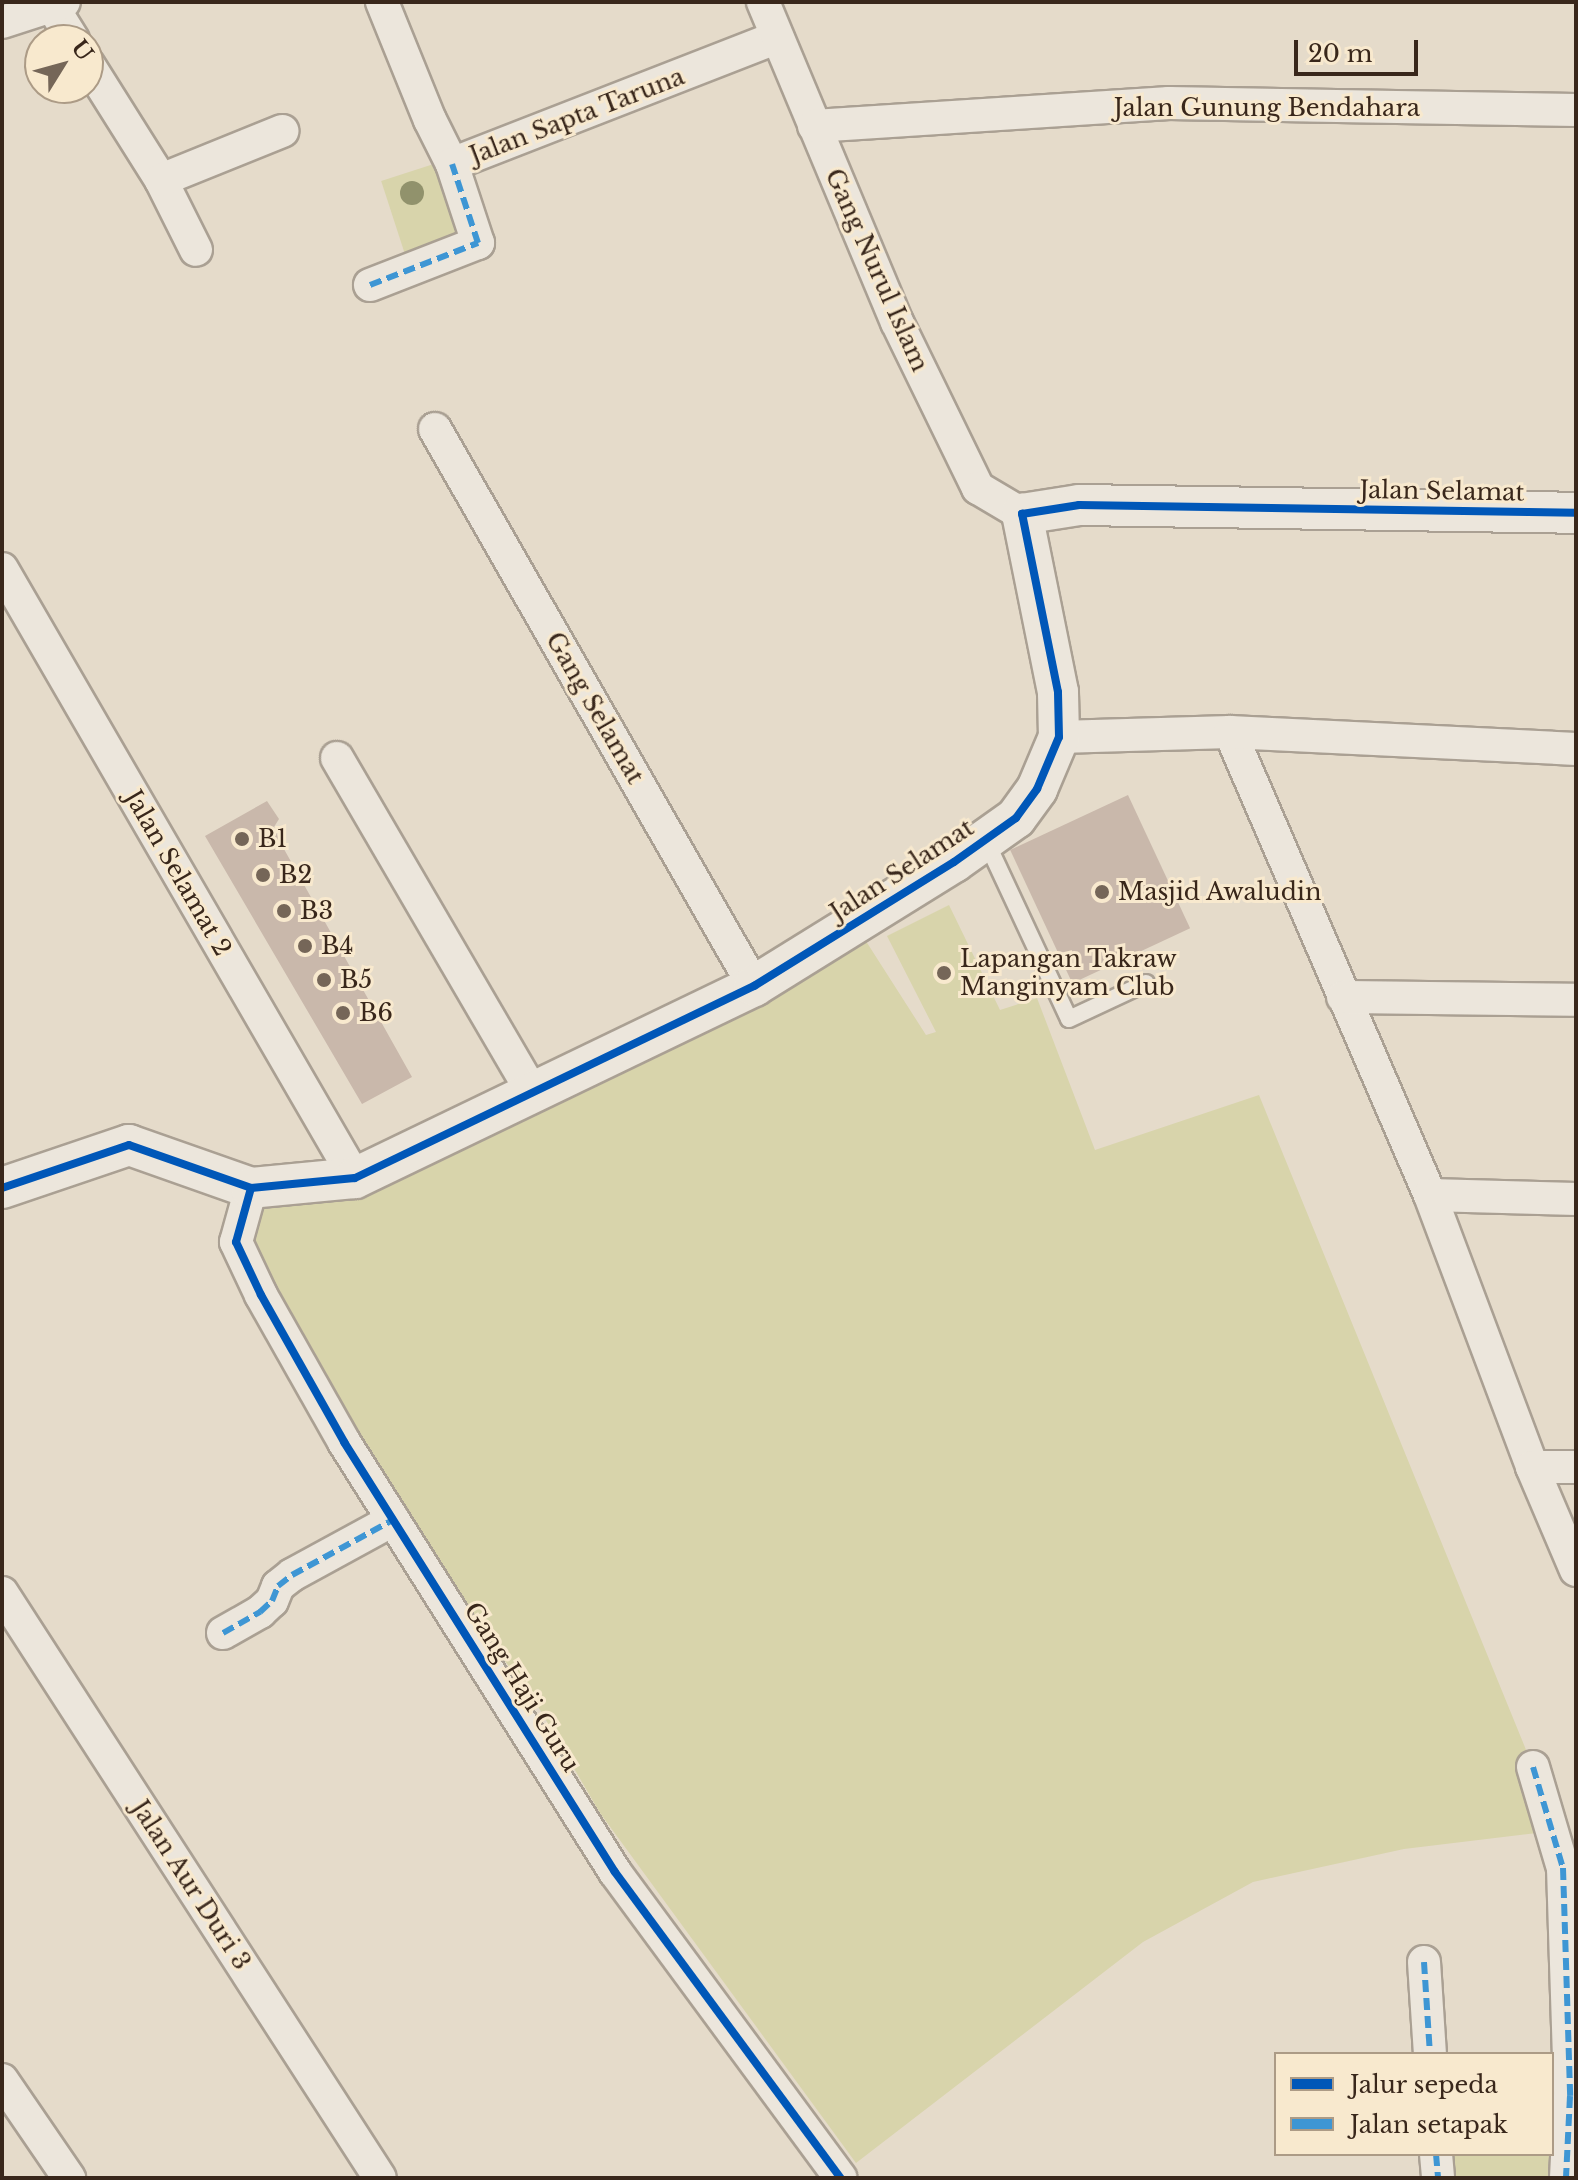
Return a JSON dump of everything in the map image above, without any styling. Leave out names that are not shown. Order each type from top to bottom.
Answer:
[{"type":"street","name":"Jalan Sapta Taruna","points":[[382,2],[430,120],[452,164],[777,37]]},
{"type":"street","name":"Gang Nurul Islam","points":[[763,2],[897,322],[978,488],[1022,514]]},
{"type":"street","points":[[2,22],[58,4],[66,24]]},
{"type":"street","points":[[104,89],[161,180],[196,250]]},
{"type":"street","name":"Jalan Gunung Bendahara","points":[[814,126],[1169,103],[1576,110]]},
{"type":"street","points":[[161,180],[282,131]]},
{"type":"street","points":[[370,285],[478,243],[452,164]]},
{"type":"street","name":"Gang Selamat","points":[[435,429],[754,986]]},
{"type":"street","name":"Jalan Selamat","points":[[2,1188],[129,1145],[251,1188],[355,1178],[754,986],[986,839],[1016,818],[1037,789],[1059,737],[1058,692],[1022,514],[1079,505],[1576,513]]},
{"type":"street","name":"Jalan Selamat 2","points":[[2,569],[355,1178]]},
{"type":"street","points":[[1059,737],[1230,732],[1576,749]]},
{"type":"street","points":[[1230,732],[1430,1195],[1532,1467],[1576,1570]]},
{"type":"street","points":[[337,758],[533,1093]]},
{"type":"street","points":[[1343,997],[1576,1000]]},
{"type":"street","name":"Gang Haji Guru","points":[[251,1188],[236,1242],[261,1295],[336,1429],[615,1872],[841,2178]]},
{"type":"street","points":[[1430,1195],[1576,1199]]},
{"type":"street","points":[[1532,1467],[1576,1467]]},
{"type":"street","points":[[223,1633],[260,1612],[272,1601],[278,1586],[292,1575],[393,1520]]},
{"type":"street","name":"Jalan Aur Duri 3","points":[[2,1593],[380,2178]]},
{"type":"street","points":[[1533,1767],[1563,1868],[1570,2096],[1566,2178]]},
{"type":"street","points":[[1424,1962],[1430,2052]]},
{"type":"street","points":[[2,2080],[69,2178]]},
{"type":"street","points":[[1436,2156],[1438,2178]]},
{"type":"lane","points":[[986,839],[1069,1019],[1146,983]]},
{"type":"shaded area","points":[[443,161],[467,234],[405,254],[381,181]]},
{"type":"shaded area","points":[[949,905],[1000,1010],[1037,998],[1095,1150],[1259,1095],[1533,1767],[1554,1831],[1404,1849],[1253,1882],[1143,1942],[856,2163],[600,1813],[536,1703],[344,1442],[236,1242],[251,1188],[355,1178],[855,924],[926,1035],[936,1032],[887,936]]},
{"type":"shaded area","points":[[1561,2076],[1558,2178],[1442,2178],[1441,2156],[1554,2156],[1554,2077]]},
{"type":"building","name":"Masjid Awaludin","points":[[1128,795],[1190,928],[1072,983],[1010,850]]},
{"type":"building","points":[[267,801],[279,819],[274,827],[280,842],[412,1077],[362,1104],[205,836]]},
{"type":"marked path","points":[[370,285],[478,243],[452,164]]},
{"type":"marked path","points":[[223,1633],[260,1612],[272,1601],[278,1586],[292,1575],[393,1520]]},
{"type":"marked path","points":[[1533,1767],[1563,1868],[1570,2096],[1566,2178]]},
{"type":"marked path","points":[[1424,1962],[1430,2052]]},
{"type":"marked path","points":[[1436,2156],[1438,2178]]},
{"type":"cycle path","points":[[2,1188],[129,1145],[251,1188],[355,1178],[754,986],[954,862],[1016,818],[1037,789],[1059,737],[1058,692],[1022,514],[1079,505],[1576,513]]},
{"type":"cycle path","points":[[251,1188],[236,1242],[261,1295],[344,1442],[615,1872],[841,2178]]},
{"type":"place","name":"B1","points":[[242,839]]},
{"type":"place","name":"B2","points":[[263,875]]},
{"type":"place","name":"Masjid Awaludin","points":[[1102,892]]},
{"type":"place","name":"B3","points":[[284,911]]},
{"type":"place","name":"B4","points":[[305,946]]},
{"type":"place","name":"Lapangan Takraw Manginyam Club","points":[[944,973]]},
{"type":"place","name":"B5","points":[[324,980]]},
{"type":"place","name":"B6","points":[[343,1013]]}]
